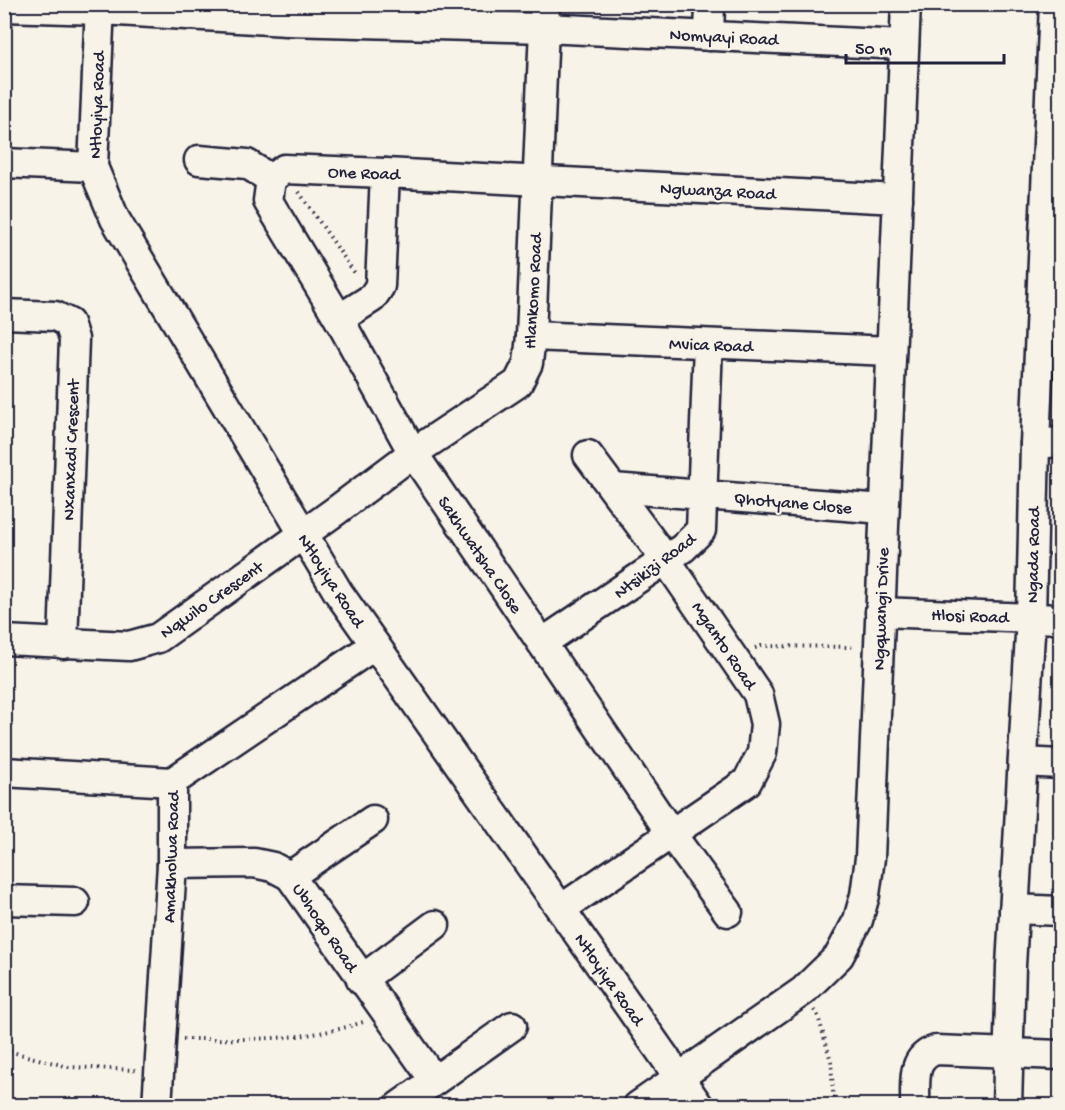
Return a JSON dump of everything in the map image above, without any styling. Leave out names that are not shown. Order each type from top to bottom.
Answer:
[{"type":"street","points":[[709,36],[710,4]]},
{"type":"street","name":"Ngqwangi Drive","points":[[638,1106],[803,991],[839,956],[858,920],[865,895],[870,858],[906,4]]},
{"type":"street","name":"Ngada Road","points":[[1007,1106],[1014,909],[1031,617],[1048,443],[1057,44],[1054,4]]},
{"type":"street","name":"Nomyayi Road","points":[[4,7],[544,16],[709,36],[904,45]]},
{"type":"street","name":"Ntloyiya Road","points":[[100,7],[93,167],[115,219],[338,592],[699,1106]]},
{"type":"street","name":"Hlankomo Road","points":[[302,534],[413,453],[518,383],[528,363],[544,16]]},
{"type":"street","name":"One Road","points":[[199,160],[247,164],[277,174],[385,172],[538,181]]},
{"type":"street","points":[[4,163],[93,167]]},
{"type":"street","points":[[339,319],[372,298],[380,286],[385,172]]},
{"type":"street","name":"Sakhwatsha Close","points":[[277,174],[268,201],[339,319],[413,453],[672,835],[728,912]]},
{"type":"street","name":"Ngwanza Road","points":[[538,181],[898,199]]},
{"type":"street","name":"Nxanxadi Crescent","points":[[4,314],[55,316],[69,323],[74,339],[63,644]]},
{"type":"street","name":"Mvica Road","points":[[531,336],[891,351]]},
{"type":"street","name":"Ntsikizi Road","points":[[542,643],[683,548],[701,530],[708,344]]},
{"type":"street","name":"Mganto Road","points":[[561,909],[747,782],[762,753],[765,724],[758,694],[666,560],[588,455]]},
{"type":"street","name":"Qhotyane Close","points":[[613,488],[884,510]]},
{"type":"street","name":"Nqwilo Crescent","points":[[4,640],[129,646],[158,638],[302,534]]},
{"type":"street","name":"Hlosi Road","points":[[880,612],[1060,619]]},
{"type":"street","name":"Amakholwa Road","points":[[157,1106],[172,864],[172,782],[375,645]]},
{"type":"street","points":[[1023,762],[1060,764]]},
{"type":"street","points":[[4,772],[172,782]]},
{"type":"street","name":"Ubhoqo Road","points":[[290,876],[373,820]]},
{"type":"street","name":"Ubhoqo Road","points":[[172,864],[254,863],[273,867],[290,876],[361,980],[434,1080]]},
{"type":"street","points":[[4,900],[75,902]]},
{"type":"street","points":[[1014,909],[1060,911]]},
{"type":"street","name":"Ubhoqo Road","points":[[361,980],[435,925]]},
{"type":"street","points":[[399,1106],[512,1026]]},
{"type":"street","points":[[915,1106],[916,1067],[924,1054],[936,1050],[1060,1055]]},
{"type":"path","points":[[277,174],[372,298]]},
{"type":"path","points":[[735,660],[746,652],[761,646],[864,648]]},
{"type":"path","points":[[810,1004],[818,1017],[831,1060],[834,1106]]},
{"type":"path","points":[[161,1039],[284,1039],[319,1034],[360,1023],[375,1018],[385,1011]]},
{"type":"path","points":[[4,1050],[69,1067],[141,1070]]}]
